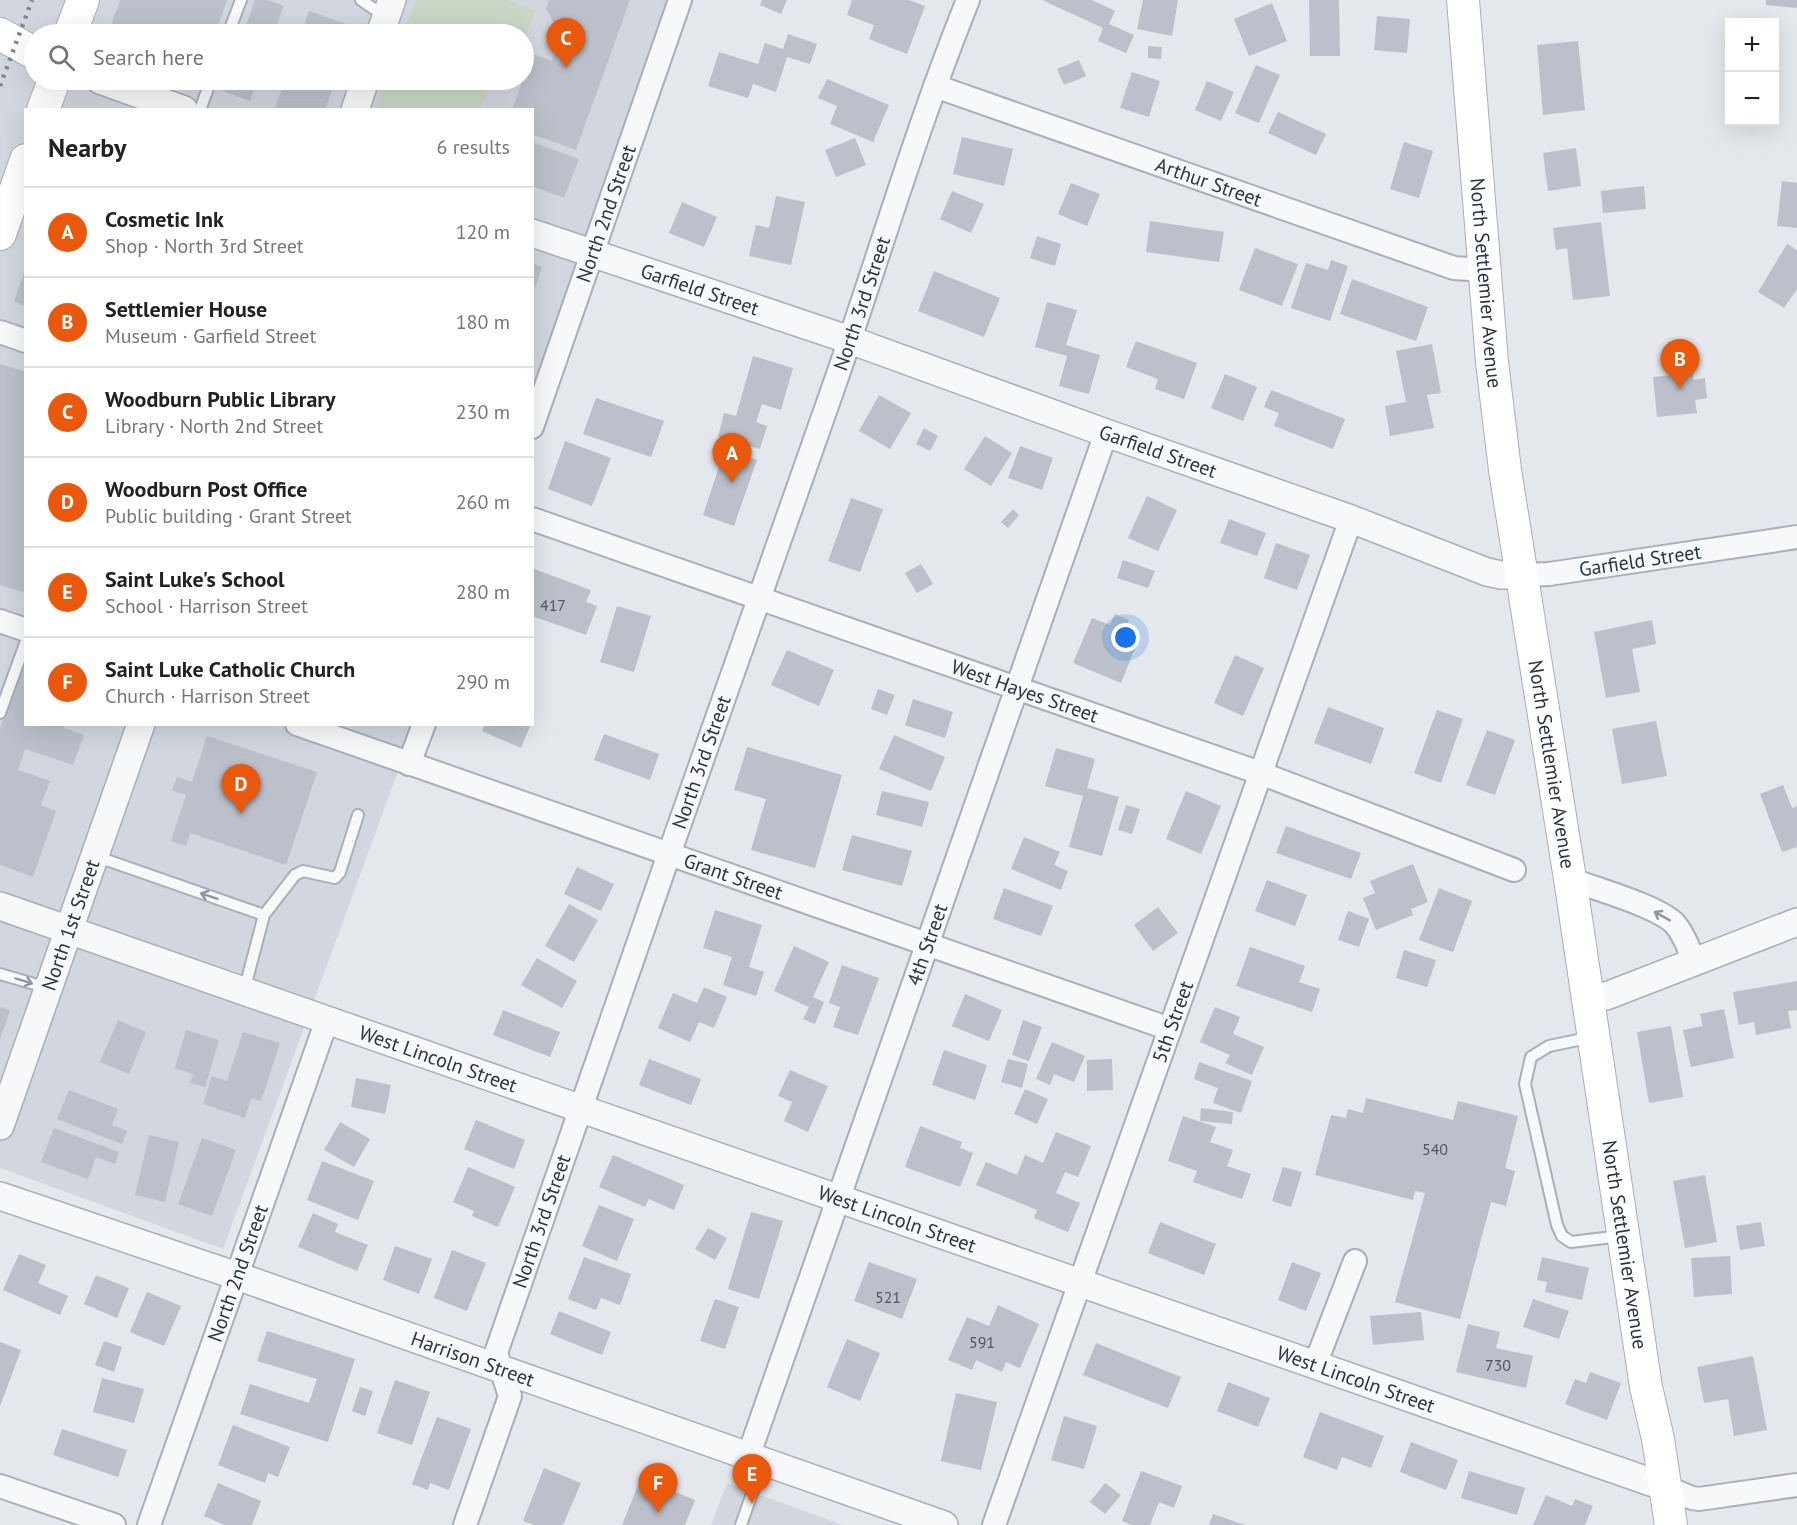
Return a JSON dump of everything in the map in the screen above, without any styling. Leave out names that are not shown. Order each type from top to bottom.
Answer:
[{"type":"main road","points":[[74,24],[83,0]]},
{"type":"main road","name":"North Settlemier Avenue","points":[[1463,0],[1484,270],[1498,413],[1510,503],[1570,879],[1623,1236],[1671,1525]]},
{"type":"main road","points":[[0,34],[24,47]]},
{"type":"main road","points":[[44,108],[50,90]]},
{"type":"main road","points":[[0,234],[24,166]]},
{"type":"street","name":"North 2nd Street","points":[[534,421],[680,0]]},
{"type":"street","name":"North 3rd Street","points":[[465,1525],[510,1396],[497,1350],[850,340],[935,86],[968,0]]},
{"type":"street","name":"Arthur Street","points":[[935,86],[1454,268],[1484,270]]},
{"type":"street","points":[[128,90],[178,108]]},
{"type":"street","points":[[356,108],[362,90]]},
{"type":"street","name":"Garfield Street","points":[[534,234],[850,340],[1351,519],[1487,572],[1501,575],[1550,574],[1797,537]]},
{"type":"street","points":[[0,332],[24,340]]},
{"type":"street","name":"4th Street","points":[[755,1459],[838,1199],[1106,433]]},
{"type":"street","name":"5th Street","points":[[994,1525],[1351,519]]},
{"type":"street","name":"West Hayes Street","points":[[534,520],[1260,773],[1514,870]]},
{"type":"street","points":[[0,621],[24,630]]},
{"type":"street","name":"North 1st Street","points":[[0,1126],[6,1089],[48,988],[140,726]]},
{"type":"street","name":"Grant Street","points":[[303,726],[669,856],[1170,1029]]},
{"type":"street","points":[[409,764],[423,726]]},
{"type":"street","points":[[1570,879],[1665,916],[1680,931],[1695,962]]},
{"type":"street","name":"West Lincoln Street","points":[[0,906],[1692,1498],[1699,1499],[1797,1485]]},
{"type":"street","points":[[1587,1000],[1609,995],[1797,922]]},
{"type":"street","name":"North 2nd Street","points":[[148,1525],[327,1020]]},
{"type":"street","name":"Harrison Street","points":[[0,1196],[237,1276],[755,1459],[895,1517],[944,1525]]},
{"type":"street","points":[[1315,1365],[1355,1261]]},
{"type":"street","points":[[0,1486],[114,1525]]},
{"type":"lane","points":[[232,24],[241,0]]},
{"type":"lane","points":[[361,0],[386,17]]},
{"type":"lane","points":[[201,108],[207,90]]},
{"type":"lane","points":[[0,713],[24,633]]},
{"type":"lane","points":[[244,991],[264,915],[295,874],[303,871],[335,878],[340,872],[357,815]]},
{"type":"lane","points":[[95,856],[264,915]]},
{"type":"lane","points":[[0,974],[48,988]]},
{"type":"lane","points":[[1593,1036],[1549,1046],[1531,1057],[1525,1084],[1557,1225],[1562,1236],[1571,1242],[1623,1236]]},
{"type":"lane","points":[[741,1525],[755,1459]]},
{"type":"shaded area","points":[[0,0],[680,0],[534,399],[534,108],[24,108],[24,726],[415,726],[223,1249],[0,1168]]},
{"type":"shaded area","points":[[727,1483],[843,1525],[711,1525]]},
{"type":"green space","points":[[416,0],[507,0],[535,10],[530,24],[407,24]]},
{"type":"green space","points":[[383,90],[488,90],[481,108],[376,108]]},
{"type":"building","points":[[120,0],[227,0],[219,24],[112,24]]},
{"type":"building","points":[[255,0],[268,0],[284,6],[277,24],[247,24]]},
{"type":"building","points":[[549,0],[630,0],[576,150],[534,135],[534,108],[513,108],[519,90],[534,90],[534,55],[552,61],[561,35],[546,9]]},
{"type":"building","points":[[762,0],[787,0],[781,14],[760,5]]},
{"type":"building","points":[[852,0],[909,0],[925,6],[907,54],[869,39],[874,25],[847,15]]},
{"type":"building","points":[[1042,0],[1092,0],[1115,11],[1109,24],[1134,35],[1126,53],[1098,41],[1103,28]]},
{"type":"building","points":[[1143,0],[1178,0],[1172,36],[1137,29]]},
{"type":"building","points":[[1309,0],[1339,0],[1340,56],[1310,56]]},
{"type":"building","points":[[1766,0],[1797,0],[1797,8],[1766,5]]},
{"type":"building","points":[[1272,3],[1287,41],[1249,56],[1234,19]]},
{"type":"building","points":[[309,11],[346,24],[304,24]]},
{"type":"building","points":[[1377,16],[1410,19],[1407,53],[1374,50]]},
{"type":"building","points":[[788,34],[817,44],[810,64],[787,57],[776,92],[753,84],[748,98],[708,86],[719,52],[758,64],[765,43],[783,49]]},
{"type":"building","points":[[1578,41],[1585,110],[1543,115],[1537,45]]},
{"type":"building","points":[[1148,46],[1162,47],[1161,59],[1148,58]]},
{"type":"building","points":[[1079,60],[1086,76],[1064,85],[1057,69]]},
{"type":"building","points":[[1256,65],[1280,75],[1259,123],[1235,113]]},
{"type":"building","points":[[1132,72],[1160,81],[1149,117],[1120,108]]},
{"type":"building","points":[[827,79],[889,105],[873,142],[830,124],[837,106],[818,98]]},
{"type":"building","points":[[1207,81],[1234,92],[1221,121],[1195,110]]},
{"type":"building","points":[[223,90],[254,90],[250,101]]},
{"type":"building","points":[[281,90],[332,90],[326,108],[275,108]]},
{"type":"building","points":[[1278,112],[1326,134],[1316,155],[1268,133]]},
{"type":"building","points":[[962,137],[1013,149],[1004,186],[953,174]]},
{"type":"building","points":[[855,138],[866,165],[836,177],[825,150]]},
{"type":"building","points":[[1404,142],[1433,151],[1419,198],[1390,189]]},
{"type":"building","points":[[534,143],[579,159],[564,198],[534,187]]},
{"type":"building","points":[[1576,148],[1581,186],[1548,191],[1543,153]]},
{"type":"building","points":[[1782,181],[1797,183],[1797,228],[1777,226]]},
{"type":"building","points":[[1071,183],[1100,194],[1087,226],[1058,214]]},
{"type":"building","points":[[1644,186],[1646,209],[1603,213],[1601,191]]},
{"type":"building","points":[[952,191],[984,204],[971,233],[940,219]]},
{"type":"building","points":[[776,196],[805,202],[791,265],[749,256],[756,225],[769,228]]},
{"type":"building","points":[[682,202],[717,217],[704,247],[669,233]]},
{"type":"building","points":[[1150,221],[1224,232],[1219,262],[1146,252]]},
{"type":"building","points":[[1601,222],[1610,296],[1573,300],[1567,248],[1556,250],[1553,228]]},
{"type":"building","points":[[1037,236],[1061,244],[1055,266],[1030,258]]},
{"type":"building","points":[[1787,244],[1797,250],[1797,289],[1784,308],[1758,292]]},
{"type":"building","points":[[1255,248],[1298,264],[1282,306],[1239,290]]},
{"type":"building","points":[[1331,260],[1348,266],[1330,321],[1291,308],[1306,263],[1328,270]]},
{"type":"building","points":[[534,264],[542,267],[534,291]]},
{"type":"building","points":[[934,271],[1000,298],[984,337],[918,311]]},
{"type":"building","points":[[24,273],[24,305],[14,302]]},
{"type":"building","points":[[1352,279],[1428,307],[1416,341],[1340,314]]},
{"type":"building","points":[[1047,302],[1077,310],[1066,345],[1100,355],[1089,394],[1059,386],[1067,356],[1035,347]]},
{"type":"building","points":[[1136,341],[1197,363],[1184,399],[1155,389],[1158,379],[1126,367]]},
{"type":"building","points":[[1432,344],[1441,393],[1427,395],[1434,428],[1390,436],[1385,406],[1406,402],[1396,351]]},
{"type":"building","points":[[753,356],[793,368],[781,410],[762,404],[756,422],[767,426],[760,449],[718,437],[724,413],[736,416]]},
{"type":"building","points":[[0,364],[24,371],[24,592],[0,585]]},
{"type":"building","points":[[1693,373],[1693,380],[1705,378],[1707,398],[1695,400],[1697,413],[1657,417],[1653,377]]},
{"type":"building","points":[[1225,374],[1257,387],[1243,421],[1211,408]]},
{"type":"building","points":[[1271,390],[1345,419],[1333,449],[1274,426],[1279,413],[1264,407]]},
{"type":"building","points":[[879,395],[911,413],[890,449],[859,431]]},
{"type":"building","points":[[596,398],[664,421],[651,457],[583,434]]},
{"type":"building","points":[[924,428],[938,436],[930,451],[916,444]]},
{"type":"building","points":[[985,436],[1012,453],[991,486],[964,469]]},
{"type":"building","points":[[565,441],[611,458],[592,506],[548,489]]},
{"type":"building","points":[[1020,446],[1053,458],[1042,490],[1008,478]]},
{"type":"building","points":[[725,449],[757,460],[734,526],[703,515]]},
{"type":"building","points":[[1147,496],[1177,510],[1158,551],[1128,538]]},
{"type":"building","points":[[851,498],[883,509],[860,572],[828,561]]},
{"type":"building","points":[[1013,509],[1019,515],[1008,528],[1001,522]]},
{"type":"building","points":[[1229,519],[1266,533],[1257,556],[1220,543]]},
{"type":"building","points":[[1276,543],[1310,555],[1297,590],[1264,578]]},
{"type":"building","points":[[1123,560],[1155,571],[1148,588],[1117,578]]},
{"type":"building","points":[[921,564],[933,584],[917,593],[905,573]]},
{"type":"building","points":[[534,569],[591,590],[586,602],[597,606],[586,635],[534,617]]},
{"type":"building","points":[[617,606],[651,616],[634,672],[600,662]]},
{"type":"building","points":[[1115,614],[1129,620],[1125,630],[1140,636],[1121,683],[1073,663],[1092,618],[1110,625]]},
{"type":"building","points":[[1652,620],[1656,644],[1632,649],[1640,692],[1606,698],[1594,632]]},
{"type":"building","points":[[787,650],[834,670],[819,706],[771,685]]},
{"type":"building","points":[[1235,655],[1264,668],[1243,716],[1214,703]]},
{"type":"building","points":[[23,662],[24,726],[65,726],[64,728],[84,735],[73,765],[25,749],[18,770],[50,781],[41,805],[56,811],[33,877],[0,865],[0,728]]},
{"type":"building","points":[[878,689],[895,695],[887,715],[871,709]]},
{"type":"building","points":[[913,699],[953,712],[945,738],[905,725]]},
{"type":"building","points":[[1328,707],[1384,728],[1371,764],[1314,743]]},
{"type":"building","points":[[1437,710],[1463,719],[1441,783],[1414,773]]},
{"type":"building","points":[[1656,721],[1667,776],[1622,784],[1612,729]]},
{"type":"building","points":[[484,726],[530,726],[521,748],[482,731]]},
{"type":"building","points":[[1487,730],[1515,740],[1495,795],[1466,785]]},
{"type":"building","points":[[604,734],[659,754],[650,780],[594,760]]},
{"type":"building","points":[[894,735],[945,757],[931,791],[879,769]]},
{"type":"building","points":[[207,736],[317,772],[286,865],[190,833],[186,846],[171,841],[186,795],[172,790],[177,777],[192,782]]},
{"type":"building","points":[[747,747],[842,775],[815,868],[751,850],[766,799],[734,790]]},
{"type":"building","points":[[1056,748],[1095,759],[1087,788],[1119,797],[1102,856],[1069,847],[1083,796],[1045,786]]},
{"type":"building","points":[[1783,785],[1792,808],[1797,806],[1797,847],[1782,852],[1760,794]]},
{"type":"building","points":[[882,791],[929,802],[922,827],[876,815]]},
{"type":"building","points":[[1186,791],[1221,806],[1201,854],[1166,839]]},
{"type":"building","points":[[1126,805],[1140,809],[1132,834],[1118,830]]},
{"type":"building","points":[[1286,826],[1361,853],[1351,879],[1276,853]]},
{"type":"building","points":[[852,835],[912,851],[902,886],[842,870]]},
{"type":"building","points":[[1024,837],[1060,852],[1054,865],[1068,871],[1061,890],[1011,869]]},
{"type":"building","points":[[1413,864],[1428,902],[1411,909],[1413,915],[1376,930],[1363,898],[1375,893],[1370,881]]},
{"type":"building","points":[[577,867],[614,884],[601,911],[564,894]]},
{"type":"building","points":[[1267,880],[1307,895],[1295,926],[1255,911]]},
{"type":"building","points":[[1004,888],[1053,906],[1041,936],[993,919]]},
{"type":"building","points":[[1439,888],[1472,901],[1453,952],[1419,940]]},
{"type":"building","points":[[569,904],[598,920],[574,962],[545,946]]},
{"type":"building","points":[[1158,907],[1178,933],[1153,951],[1134,925]]},
{"type":"building","points":[[715,910],[762,925],[749,967],[764,972],[756,996],[723,985],[732,957],[703,948]]},
{"type":"building","points":[[1348,911],[1369,919],[1359,947],[1338,940]]},
{"type":"building","points":[[794,946],[829,962],[813,997],[824,1002],[815,1024],[803,1019],[809,1007],[774,991]]},
{"type":"building","points":[[1250,947],[1305,966],[1299,982],[1320,989],[1312,1012],[1236,986]]},
{"type":"building","points":[[1404,950],[1436,960],[1427,987],[1396,978]]},
{"type":"building","points":[[537,958],[577,981],[562,1008],[521,985]]},
{"type":"building","points":[[842,965],[879,978],[858,1035],[833,1027],[840,1007],[829,1003]]},
{"type":"building","points":[[1797,981],[1797,1010],[1788,1011],[1791,1028],[1756,1035],[1754,1022],[1739,1025],[1733,992]]},
{"type":"building","points":[[704,987],[727,997],[714,1028],[699,1022],[690,1042],[658,1028],[673,993],[697,1003]]},
{"type":"building","points":[[965,994],[1002,1010],[989,1041],[952,1026]]},
{"type":"building","points":[[0,1007],[10,1010],[0,1039]]},
{"type":"building","points":[[1215,1007],[1240,1017],[1233,1034],[1264,1047],[1252,1075],[1225,1063],[1230,1055],[1200,1042]]},
{"type":"building","points":[[1724,1009],[1734,1058],[1691,1067],[1683,1030],[1703,1026],[1700,1014]]},
{"type":"building","points":[[503,1010],[560,1032],[550,1057],[493,1035]]},
{"type":"building","points":[[118,1020],[146,1032],[129,1074],[100,1062]]},
{"type":"building","points":[[1023,1020],[1042,1027],[1029,1061],[1012,1055]]},
{"type":"building","points":[[1671,1026],[1683,1097],[1649,1103],[1637,1032]]},
{"type":"building","points":[[186,1030],[219,1040],[205,1087],[190,1083],[193,1074],[175,1068]]},
{"type":"building","points":[[243,1032],[280,1043],[261,1101],[251,1098],[245,1118],[203,1104],[212,1076],[227,1081]]},
{"type":"building","points":[[1052,1042],[1085,1056],[1074,1082],[1054,1074],[1050,1085],[1036,1079]]},
{"type":"building","points":[[944,1050],[987,1065],[975,1100],[932,1085]]},
{"type":"building","points":[[649,1059],[701,1079],[691,1105],[639,1085]]},
{"type":"building","points":[[1008,1059],[1028,1064],[1022,1088],[1001,1082]]},
{"type":"building","points":[[1112,1059],[1113,1090],[1087,1091],[1087,1060]]},
{"type":"building","points":[[1199,1062],[1252,1081],[1241,1113],[1213,1103],[1218,1088],[1194,1079]]},
{"type":"building","points":[[790,1070],[828,1086],[808,1132],[784,1121],[792,1102],[778,1096]]},
{"type":"building","points":[[356,1078],[391,1085],[385,1114],[351,1107]]},
{"type":"building","points":[[1025,1089],[1048,1099],[1037,1124],[1014,1114]]},
{"type":"building","points":[[69,1090],[118,1109],[112,1125],[127,1131],[122,1144],[57,1119]]},
{"type":"building","points":[[1366,1098],[1453,1120],[1458,1101],[1518,1116],[1505,1168],[1515,1171],[1506,1206],[1491,1202],[1460,1319],[1395,1302],[1425,1193],[1415,1191],[1413,1200],[1315,1175],[1331,1115],[1346,1118],[1348,1109],[1363,1113]]},
{"type":"building","points":[[1201,1108],[1233,1112],[1232,1124],[1200,1121]]},
{"type":"building","points":[[1183,1116],[1216,1127],[1210,1142],[1233,1150],[1227,1166],[1251,1174],[1242,1199],[1193,1182],[1197,1171],[1168,1161]]},
{"type":"building","points":[[476,1120],[525,1140],[514,1169],[464,1149]]},
{"type":"building","points":[[340,1122],[370,1139],[354,1167],[324,1150]]},
{"type":"building","points":[[920,1126],[962,1142],[960,1148],[973,1153],[960,1187],[905,1167]]},
{"type":"building","points":[[54,1128],[119,1152],[115,1164],[96,1157],[88,1179],[41,1162]]},
{"type":"building","points":[[1056,1132],[1091,1146],[1078,1177],[1065,1172],[1056,1193],[1080,1203],[1068,1232],[1034,1218],[1037,1210],[976,1185],[986,1162],[1017,1175],[1025,1155],[1043,1163]]},
{"type":"building","points":[[149,1135],[179,1142],[165,1202],[135,1195]]},
{"type":"building","points":[[202,1138],[236,1150],[212,1216],[178,1204]]},
{"type":"building","points":[[613,1155],[684,1185],[674,1210],[649,1199],[645,1207],[599,1187]]},
{"type":"building","points":[[322,1161],[374,1181],[358,1220],[307,1200]]},
{"type":"building","points":[[468,1167],[515,1187],[498,1227],[472,1216],[474,1211],[453,1202]]},
{"type":"building","points":[[1283,1167],[1302,1172],[1291,1207],[1272,1201]]},
{"type":"building","points":[[1705,1175],[1717,1242],[1685,1248],[1673,1181]]},
{"type":"building","points":[[599,1205],[634,1219],[617,1261],[582,1246]]},
{"type":"building","points":[[751,1212],[783,1221],[759,1299],[728,1289]]},
{"type":"building","points":[[313,1213],[338,1224],[335,1232],[368,1245],[357,1271],[298,1247]]},
{"type":"building","points":[[1160,1222],[1216,1244],[1204,1275],[1148,1253]]},
{"type":"building","points":[[1761,1222],[1765,1246],[1740,1250],[1736,1226]]},
{"type":"building","points":[[708,1228],[727,1238],[715,1260],[695,1249]]},
{"type":"building","points":[[395,1246],[432,1259],[419,1294],[383,1280]]},
{"type":"building","points":[[452,1250],[486,1263],[467,1311],[434,1298]]},
{"type":"building","points":[[19,1254],[46,1265],[38,1283],[68,1296],[60,1315],[3,1290]]},
{"type":"building","points":[[1730,1256],[1732,1294],[1694,1297],[1691,1258]]},
{"type":"building","points":[[584,1257],[631,1274],[620,1305],[601,1298],[596,1310],[568,1299]]},
{"type":"building","points":[[1542,1257],[1589,1268],[1582,1300],[1545,1292],[1547,1282],[1537,1280]]},
{"type":"building","points":[[869,1262],[917,1279],[902,1319],[854,1301]]},
{"type":"building","points":[[1292,1262],[1321,1273],[1306,1311],[1278,1300]]},
{"type":"building","points":[[96,1275],[129,1288],[117,1318],[84,1304]]},
{"type":"building","points":[[147,1292],[181,1306],[164,1346],[130,1332]]},
{"type":"building","points":[[715,1299],[739,1307],[725,1349],[700,1341]]},
{"type":"building","points":[[1533,1299],[1569,1311],[1559,1339],[1523,1327]]},
{"type":"building","points":[[998,1305],[1039,1324],[1020,1368],[1006,1362],[1002,1372],[976,1360],[972,1370],[948,1360],[967,1317],[989,1326]]},
{"type":"building","points":[[559,1311],[611,1332],[602,1355],[550,1334]]},
{"type":"building","points":[[1421,1312],[1424,1340],[1373,1345],[1370,1316]]},
{"type":"building","points":[[1468,1324],[1500,1332],[1496,1348],[1533,1356],[1526,1388],[1456,1372]]},
{"type":"building","points":[[267,1331],[355,1359],[328,1442],[240,1414],[250,1384],[309,1403],[317,1379],[257,1361]]},
{"type":"building","points":[[847,1339],[880,1353],[860,1401],[827,1387]]},
{"type":"building","points":[[104,1341],[122,1347],[114,1372],[95,1365]]},
{"type":"building","points":[[0,1342],[21,1350],[0,1406]]},
{"type":"building","points":[[1096,1343],[1181,1377],[1168,1408],[1083,1375]]},
{"type":"building","points":[[1753,1356],[1767,1430],[1734,1436],[1728,1399],[1704,1403],[1697,1367]]},
{"type":"building","points":[[1590,1372],[1621,1383],[1607,1420],[1565,1404],[1575,1379],[1586,1383]]},
{"type":"building","points":[[102,1378],[144,1389],[134,1423],[93,1412]]},
{"type":"building","points":[[395,1380],[430,1392],[412,1445],[377,1433]]},
{"type":"building","points":[[1228,1382],[1270,1398],[1258,1427],[1217,1411]]},
{"type":"building","points":[[360,1387],[373,1391],[365,1416],[352,1411]]},
{"type":"building","points":[[956,1393],[997,1402],[981,1470],[941,1461]]},
{"type":"building","points":[[1320,1412],[1384,1436],[1371,1468],[1342,1457],[1337,1470],[1303,1457]]},
{"type":"building","points":[[1064,1416],[1097,1426],[1084,1469],[1051,1460]]},
{"type":"building","points":[[437,1417],[471,1429],[449,1490],[430,1483],[428,1490],[412,1484]]},
{"type":"building","points":[[233,1425],[290,1447],[278,1477],[268,1473],[265,1483],[218,1465]]},
{"type":"building","points":[[62,1429],[127,1450],[118,1477],[53,1455]]},
{"type":"building","points":[[1411,1442],[1458,1460],[1446,1490],[1400,1472]]},
{"type":"building","points":[[544,1468],[581,1483],[563,1525],[534,1525],[523,1521]]},
{"type":"building","points":[[1141,1471],[1182,1486],[1174,1508],[1159,1502],[1150,1525],[1132,1525],[1122,1521]]},
{"type":"building","points":[[1469,1471],[1525,1488],[1517,1515],[1461,1498]]},
{"type":"building","points":[[641,1478],[695,1500],[685,1525],[622,1525]]},
{"type":"building","points":[[218,1483],[261,1501],[252,1525],[225,1525],[204,1516]]},
{"type":"building","points":[[1105,1483],[1121,1495],[1105,1514],[1090,1502]]},
{"type":"building","points":[[1546,1495],[1572,1506],[1575,1499],[1593,1506],[1585,1525],[1533,1525]]},
{"type":"building","points":[[1213,1514],[1245,1525],[1209,1525]]},
{"type":"railway","points":[[0,86],[32,0]]},
{"type":"place","name":"Woodburn Public Library","points":[[566,68]]},
{"type":"place","name":"Settlemier House","points":[[1680,389]]},
{"type":"place","name":"Cosmetic Ink","points":[[732,483]]},
{"type":"place","name":"Woodburn Post Office","points":[[241,814]]},
{"type":"place","name":"Saint Luke's School","points":[[752,1504]]},
{"type":"place","name":"Saint Luke Catholic Church","points":[[658,1513]]}]
